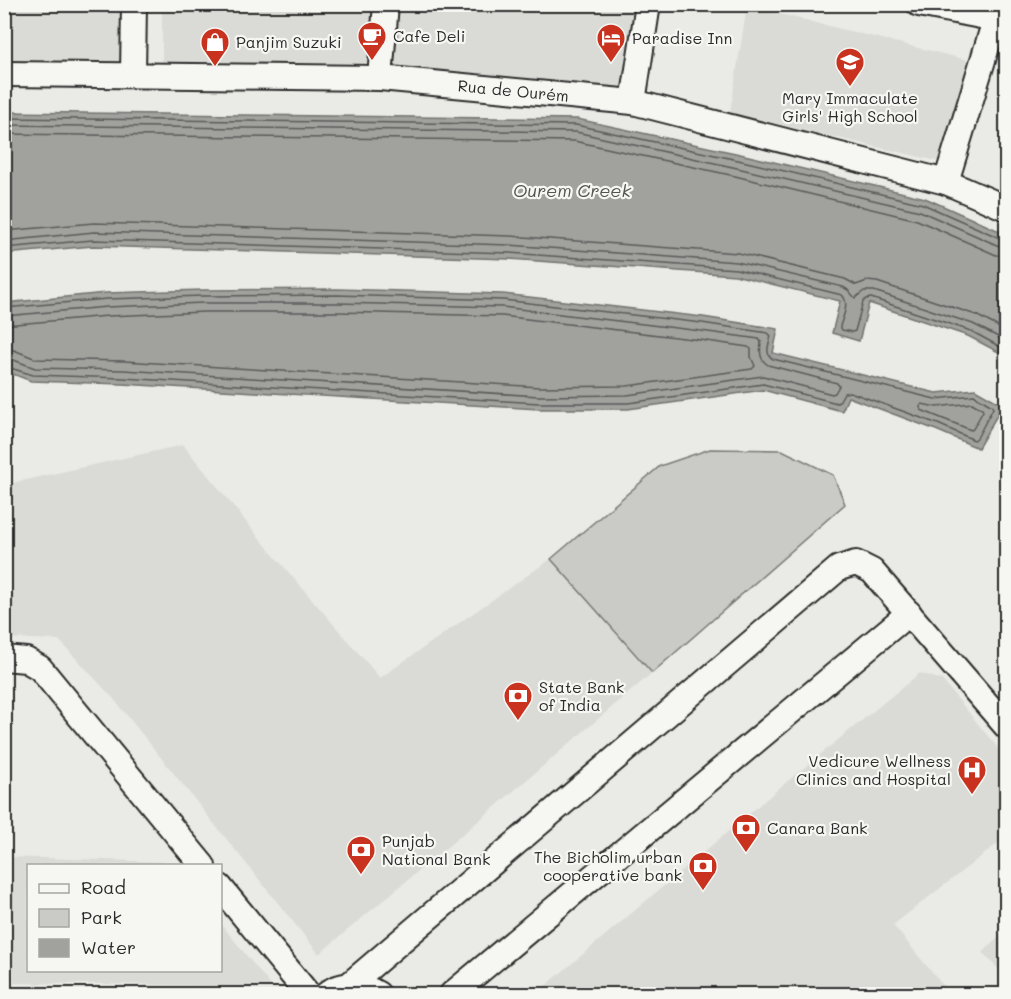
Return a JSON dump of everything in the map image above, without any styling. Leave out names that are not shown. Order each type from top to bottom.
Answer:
[{"type":"street","points":[[133,75],[134,4]]},
{"type":"street","points":[[380,78],[386,4]]},
{"type":"street","points":[[633,102],[648,4]]},
{"type":"street","points":[[919,4],[1001,14],[946,182]]},
{"type":"street","name":"Rua de Ourém","points":[[4,74],[380,78],[633,102],[946,182],[1006,208]]},
{"type":"street","points":[[349,985],[839,568],[856,563],[872,571],[1006,726]]},
{"type":"street","points":[[452,994],[909,613]]},
{"type":"street","points":[[4,658],[26,660],[40,668],[201,864]]},
{"type":"street","points":[[222,889],[308,994]]},
{"type":"street","points":[[327,994],[349,985],[364,986],[378,994]]},
{"type":"shaded area","points":[[4,5],[128,5],[127,70],[5,63]]},
{"type":"shaded area","points":[[162,5],[373,5],[372,63],[162,63]]},
{"type":"shaded area","points":[[398,5],[640,5],[630,88],[393,65]]},
{"type":"shaded area","name":"Mary Immaculate Girls' High School","points":[[747,6],[972,61],[946,163],[730,113]]},
{"type":"shaded area","points":[[5,423],[12,424],[12,483],[183,445],[271,552],[380,678],[551,559],[652,673],[319,954],[113,698],[59,640],[5,638]]},
{"type":"shaded area","points":[[920,673],[942,680],[1006,758],[1006,837],[893,925],[950,994],[536,994],[783,785]]},
{"type":"shaded area","points":[[5,857],[170,862],[172,864],[27,864],[27,972],[222,972],[222,925],[271,986],[5,983]]},
{"type":"shaded area","points":[[1006,929],[1006,977],[983,953]]},
{"type":"green space","points":[[710,449],[782,450],[833,475],[845,504],[652,673],[551,559],[660,466]]},
{"type":"water","name":"Ourem Creek","points":[[5,112],[577,119],[740,154],[925,198],[1006,234],[1006,356],[968,336],[869,303],[859,341],[832,333],[840,301],[735,275],[509,259],[93,246],[5,254]]},
{"type":"water","points":[[337,289],[503,294],[703,317],[778,329],[773,353],[936,393],[975,389],[1003,405],[978,448],[848,397],[842,411],[763,390],[628,409],[539,409],[122,384],[31,381],[5,371],[5,303],[106,293]]},
{"type":"place","name":"Cafe Deli","points":[[372,62]]},
{"type":"place","name":"Paradise Inn","points":[[611,64]]},
{"type":"place","name":"Panjim Suzuki","points":[[215,68]]},
{"type":"place","name":"Mary Immaculate Girls' High School","points":[[850,88]]},
{"type":"place","name":"State Bank of India","points":[[518,722]]},
{"type":"place","name":"Vedicure Wellness Clinics and Hospital","points":[[972,796]]},
{"type":"place","name":"Canara Bank","points":[[746,854]]},
{"type":"place","name":"Punjab National Bank","points":[[361,876]]},
{"type":"place","name":"The Bicholim urban cooperative bank","points":[[703,892]]}]
